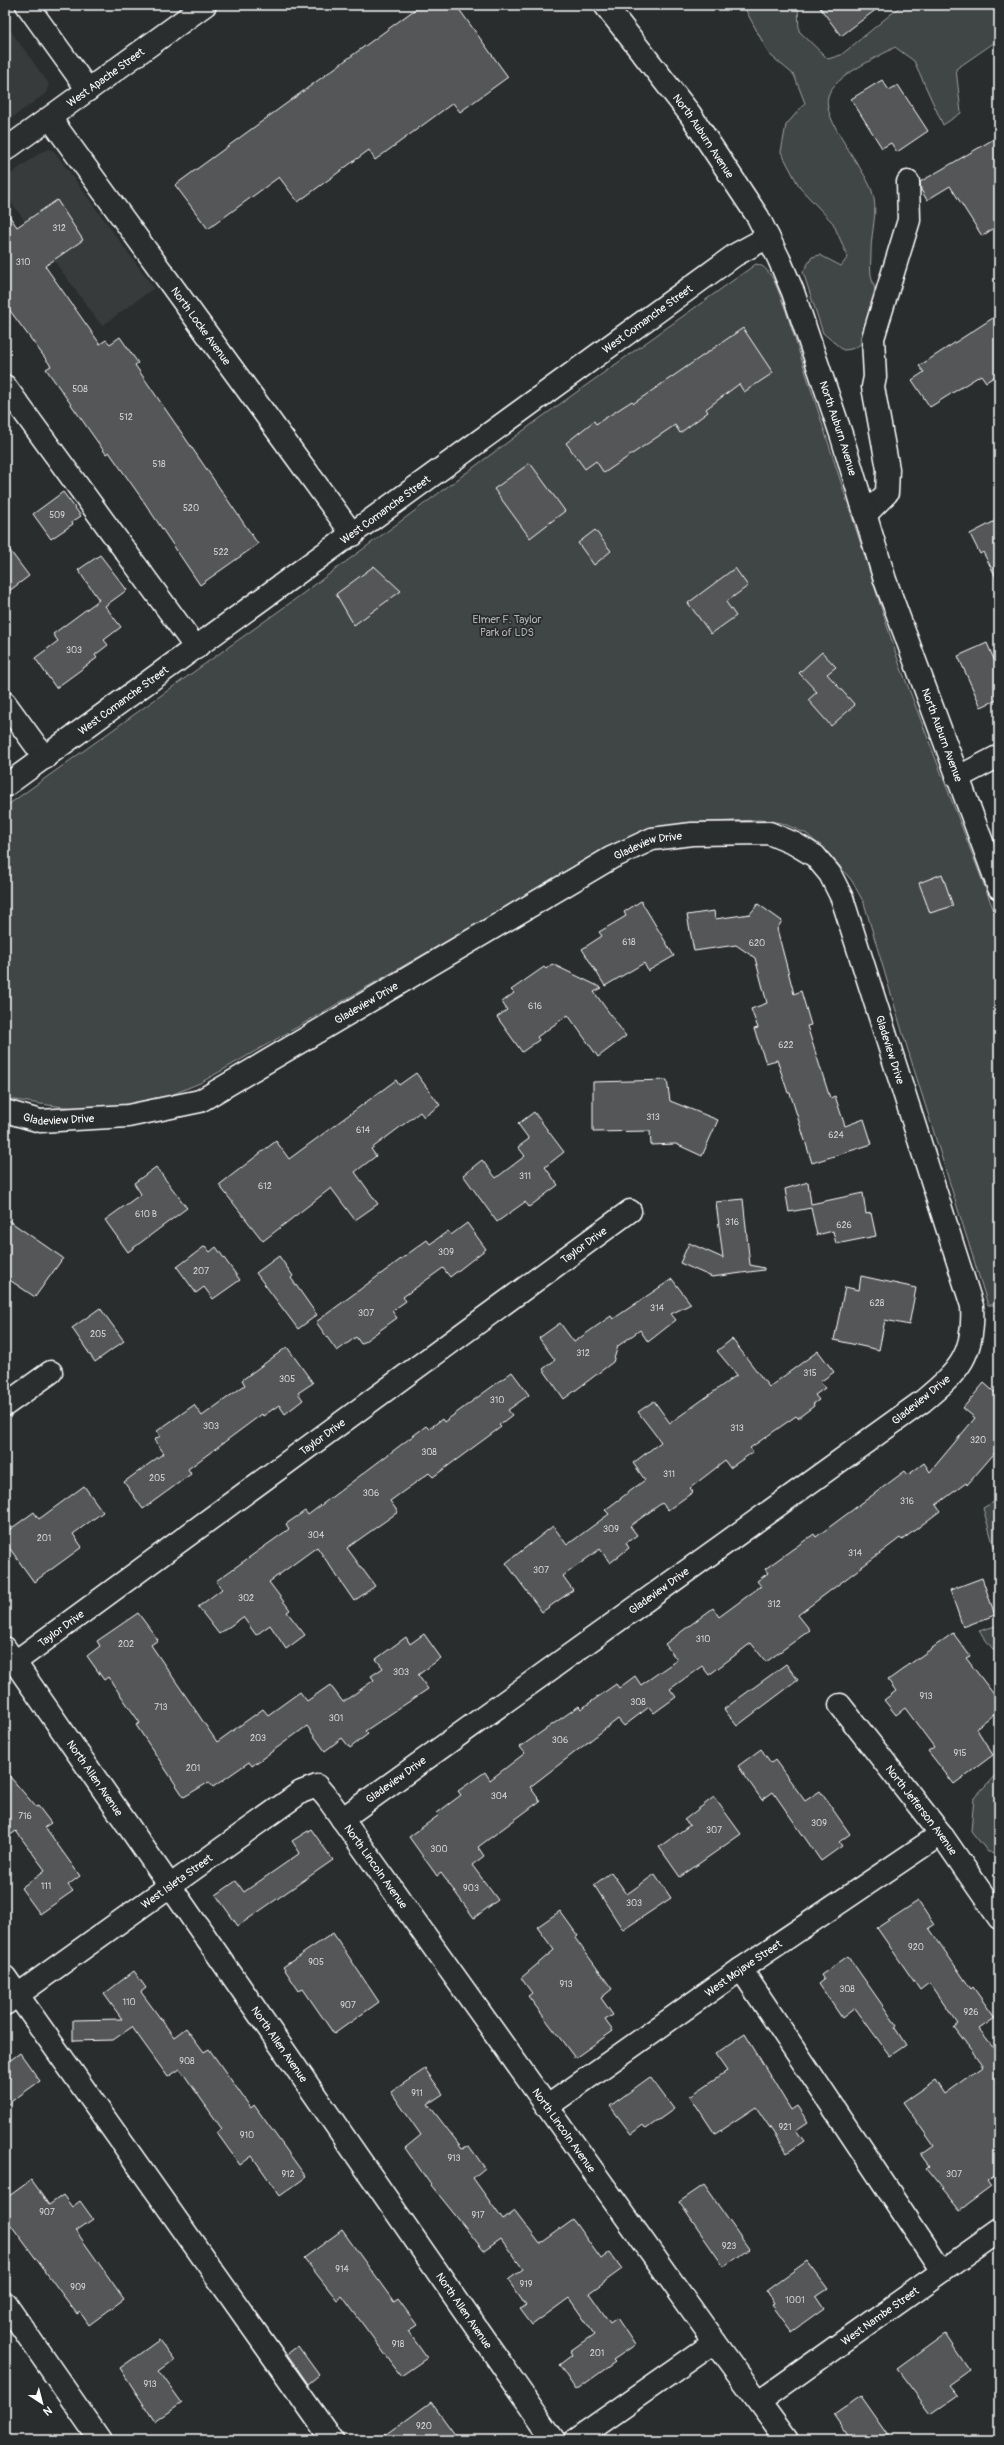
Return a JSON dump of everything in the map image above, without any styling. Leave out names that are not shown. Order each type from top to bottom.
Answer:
[{"type":"street","points":[[27,5],[88,90]]},
{"type":"street","name":"West Apache Street","points":[[5,150],[205,5]]},
{"type":"street","name":"North Auburn Avenue","points":[[605,5],[690,114],[754,211],[768,237],[793,292],[842,437],[885,580],[957,778],[999,888]]},
{"type":"street","name":"North Locke Avenue","points":[[50,118],[353,535]]},
{"type":"street","points":[[865,515],[887,493],[888,469],[873,387],[875,377],[873,338],[909,220],[908,182]]},
{"type":"street","name":"West Comanche Street","points":[[5,786],[353,535],[735,255],[768,237]]},
{"type":"street","points":[[5,386],[196,648]]},
{"type":"street","points":[[5,704],[45,758]]},
{"type":"street","points":[[957,778],[999,756]]},
{"type":"street","name":"Gladeview Drive","points":[[5,1111],[40,1121],[128,1116],[200,1102],[611,858],[652,839],[692,834],[769,833],[795,844],[815,856],[830,874],[842,898],[972,1306],[974,1328],[970,1347],[960,1365],[947,1381],[923,1401],[342,1819]]},
{"type":"street","name":"Taylor Drive","points":[[10,1655],[630,1212]]},
{"type":"street","points":[[5,1405],[51,1372]]},
{"type":"street","name":"North Allen Avenue","points":[[10,1655],[554,2440]]},
{"type":"street","name":"North Jefferson Avenue","points":[[840,1705],[940,1834],[999,1918]]},
{"type":"street","name":"West Isleta Street","points":[[11,2000],[301,1792],[317,1786],[342,1819]]},
{"type":"street","name":"North Lincoln Avenue","points":[[342,1819],[715,2342],[760,2401],[787,2440]]},
{"type":"street","name":"West Mojave Street","points":[[548,2106],[741,1969],[940,1834]]},
{"type":"street","points":[[741,1969],[942,2271]]},
{"type":"street","points":[[5,1977],[11,2000],[332,2440]]},
{"type":"street","name":"West Nambe Street","points":[[760,2401],[999,2231]]},
{"type":"street","points":[[5,2303],[100,2440]]},
{"type":"street","points":[[575,2440],[715,2342]]},
{"type":"shaded area","points":[[5,23],[49,84],[46,93],[5,123]]},
{"type":"shaded area","points":[[49,149],[54,151],[154,288],[102,326],[5,194],[5,178],[41,152]]},
{"type":"green space","points":[[743,5],[798,5],[799,31],[828,59],[841,55],[902,5],[999,5],[999,41],[998,40],[956,69],[961,113],[943,125],[914,61],[895,47],[867,62],[838,81],[828,96],[828,106],[831,117],[844,143],[868,181],[875,206],[871,243],[871,275],[877,296],[877,308],[874,323],[868,336],[858,346],[851,349],[843,350],[823,333],[803,272],[812,257],[820,255],[841,266],[848,257],[833,223],[800,188],[781,152],[786,125],[805,103],[794,75],[769,54]]},
{"type":"green space","name":"Elmer F. Taylor Park of LDS","points":[[756,264],[767,270],[771,276],[786,311],[899,663],[999,924],[999,1305],[988,1305],[902,1031],[864,903],[852,881],[833,858],[807,834],[782,823],[759,820],[684,823],[647,830],[619,842],[200,1083],[162,1098],[139,1105],[123,1107],[72,1108],[5,1098],[5,807],[290,603],[539,419]]},
{"type":"green space","points":[[999,1499],[999,1549],[994,1547],[983,1508]]},
{"type":"green space","points":[[999,1625],[999,1657],[979,1631]]},
{"type":"green space","points":[[999,1771],[999,1853],[988,1852],[971,1831],[974,1798]]},
{"type":"building","points":[[421,5],[456,5],[508,77],[460,112],[453,103],[375,160],[369,150],[298,202],[279,177],[208,229],[175,185]]},
{"type":"building","points":[[818,5],[882,5],[841,36]]},
{"type":"building","points":[[882,80],[889,90],[898,85],[928,131],[897,152],[891,143],[882,148],[851,99]]},
{"type":"building","points":[[999,136],[999,225],[982,236],[950,186],[927,200],[921,190],[920,182]]},
{"type":"building","points":[[57,200],[83,240],[45,266],[100,344],[106,340],[110,344],[120,337],[138,363],[135,365],[258,544],[200,585],[109,452],[106,454],[46,369],[51,366],[5,304],[5,210],[17,227]]},
{"type":"building","points":[[999,314],[999,374],[986,382],[981,375],[930,407],[912,380],[924,372],[919,366]]},
{"type":"building","points":[[743,328],[773,373],[744,392],[739,384],[706,409],[708,412],[680,433],[675,425],[604,473],[596,461],[585,469],[566,443],[594,421],[596,424],[632,401],[634,403]]},
{"type":"building","points":[[530,463],[565,511],[530,538],[494,489]]},
{"type":"building","points":[[63,492],[81,516],[72,522],[73,524],[51,539],[33,514]]},
{"type":"building","points":[[999,519],[999,583],[983,552],[980,554],[970,534]]},
{"type":"building","points":[[595,530],[611,551],[594,565],[578,543]]},
{"type":"building","points":[[5,544],[29,576],[5,594]]},
{"type":"building","points":[[100,555],[127,590],[105,606],[121,627],[104,640],[108,645],[95,655],[97,658],[56,688],[35,658],[58,641],[53,634],[99,600],[78,570]]},
{"type":"building","points":[[374,566],[401,591],[354,625],[336,594]]},
{"type":"building","points":[[735,568],[748,586],[726,602],[736,616],[711,634],[688,603]]},
{"type":"building","points":[[987,643],[999,671],[999,699],[981,707],[958,656]]},
{"type":"building","points":[[822,652],[836,667],[827,674],[855,705],[831,726],[808,700],[817,692],[799,673]]},
{"type":"building","points":[[942,874],[953,906],[930,913],[919,883]]},
{"type":"building","points":[[641,901],[674,956],[648,971],[644,963],[605,986],[582,949],[602,936],[599,932],[626,916],[624,912]]},
{"type":"building","points":[[758,904],[782,921],[777,929],[794,994],[801,991],[811,1025],[807,1026],[830,1098],[835,1096],[845,1126],[864,1119],[872,1144],[812,1163],[790,1093],[788,1093],[777,1060],[766,1063],[754,1029],[758,1028],[751,1009],[767,1003],[755,958],[736,945],[694,951],[687,915],[714,911],[715,919],[750,914]]},
{"type":"building","points":[[552,964],[602,988],[594,992],[626,1036],[598,1057],[568,1015],[537,1037],[539,1040],[522,1052],[497,1017],[507,1010],[502,1002],[514,993],[511,990],[544,967],[546,969]]},
{"type":"building","points":[[416,1073],[440,1105],[424,1117],[420,1112],[371,1149],[376,1156],[355,1172],[378,1204],[355,1220],[331,1188],[263,1241],[219,1185],[276,1141],[289,1159],[396,1080],[399,1085]]},
{"type":"building","points":[[667,1080],[670,1101],[718,1120],[702,1156],[676,1144],[651,1145],[650,1131],[593,1132],[593,1082]]},
{"type":"building","points":[[534,1112],[564,1152],[545,1167],[558,1185],[529,1207],[525,1202],[497,1222],[463,1175],[482,1160],[496,1178],[525,1156],[518,1147],[529,1139],[518,1124]]},
{"type":"building","points":[[156,1167],[187,1208],[128,1252],[105,1220],[141,1194],[134,1183]]},
{"type":"building","points":[[808,1182],[811,1204],[863,1193],[866,1214],[871,1213],[876,1236],[836,1244],[833,1231],[817,1235],[811,1208],[789,1212],[785,1189]]},
{"type":"building","points":[[743,1199],[750,1265],[764,1268],[764,1270],[712,1277],[680,1263],[689,1243],[723,1258],[716,1202]]},
{"type":"building","points":[[5,1218],[63,1258],[35,1297],[5,1277]]},
{"type":"building","points":[[467,1223],[486,1249],[450,1277],[443,1268],[403,1297],[406,1301],[392,1311],[397,1318],[361,1344],[356,1337],[337,1351],[316,1322],[427,1240],[430,1244],[448,1231],[451,1235]]},
{"type":"building","points":[[205,1246],[210,1252],[216,1247],[240,1280],[213,1299],[204,1287],[196,1293],[177,1267]]},
{"type":"building","points":[[279,1256],[293,1276],[291,1278],[317,1315],[298,1329],[256,1273]]},
{"type":"building","points":[[861,1276],[916,1288],[909,1325],[885,1320],[879,1350],[834,1340],[845,1287],[859,1290]]},
{"type":"building","points":[[672,1279],[691,1304],[671,1314],[676,1320],[648,1342],[640,1330],[618,1346],[613,1362],[564,1399],[543,1369],[555,1360],[539,1338],[560,1323],[574,1342],[611,1316],[613,1319]]},
{"type":"building","points":[[100,1308],[124,1341],[95,1362],[72,1328]]},
{"type":"building","points":[[732,1339],[769,1387],[818,1351],[834,1372],[820,1382],[825,1388],[815,1395],[819,1400],[813,1404],[814,1406],[798,1418],[796,1416],[750,1448],[753,1452],[730,1468],[725,1461],[690,1488],[693,1492],[668,1510],[662,1503],[630,1526],[637,1535],[626,1543],[629,1548],[610,1563],[600,1549],[563,1576],[573,1590],[542,1612],[506,1563],[553,1526],[567,1545],[609,1514],[605,1510],[645,1480],[633,1463],[661,1442],[638,1412],[654,1401],[670,1423],[737,1375],[717,1351]]},
{"type":"building","points":[[287,1347],[313,1383],[298,1393],[303,1400],[285,1414],[279,1405],[263,1416],[262,1414],[188,1469],[191,1474],[143,1509],[124,1482],[164,1453],[154,1440],[160,1436],[157,1431],[194,1405],[202,1416],[245,1385],[242,1380]]},
{"type":"building","points":[[512,1372],[529,1395],[508,1410],[512,1415],[499,1425],[501,1427],[433,1477],[429,1473],[390,1501],[398,1512],[347,1548],[375,1586],[354,1601],[317,1547],[269,1582],[290,1610],[287,1612],[305,1635],[286,1649],[270,1625],[256,1635],[243,1617],[219,1634],[198,1607],[222,1589],[216,1581],[289,1529],[286,1524],[305,1511],[308,1515],[426,1426],[429,1429],[442,1419],[444,1422]]},
{"type":"building","points":[[984,1383],[999,1396],[999,1448],[967,1485],[966,1483],[936,1505],[940,1511],[902,1540],[900,1538],[798,1615],[810,1630],[766,1662],[751,1643],[709,1675],[702,1666],[670,1689],[676,1697],[654,1713],[649,1707],[624,1726],[618,1719],[530,1787],[540,1801],[478,1847],[484,1856],[472,1865],[498,1900],[474,1918],[441,1873],[437,1876],[409,1837],[439,1815],[437,1813],[461,1795],[458,1791],[485,1772],[490,1780],[525,1753],[520,1747],[579,1706],[581,1709],[616,1684],[619,1688],[635,1676],[641,1685],[677,1660],[665,1644],[713,1608],[719,1617],[761,1586],[757,1581],[768,1573],[765,1569],[814,1534],[816,1537],[905,1471],[908,1475],[924,1463],[930,1472],[975,1418],[963,1408]]},
{"type":"building","points":[[84,1486],[103,1512],[73,1534],[82,1547],[34,1582],[5,1542],[5,1533],[34,1512],[39,1519]]},
{"type":"building","points":[[982,1578],[995,1615],[963,1627],[950,1590]]},
{"type":"building","points":[[138,1613],[158,1640],[151,1645],[217,1742],[263,1709],[268,1715],[300,1692],[307,1701],[330,1685],[343,1702],[374,1680],[371,1676],[383,1668],[376,1659],[406,1637],[410,1644],[424,1634],[441,1658],[418,1675],[428,1689],[365,1731],[368,1734],[350,1748],[342,1738],[325,1751],[307,1726],[252,1766],[249,1762],[213,1787],[209,1782],[184,1797],[136,1725],[140,1723],[108,1677],[104,1680],[87,1656],[100,1646],[97,1641]]},
{"type":"building","points":[[953,1633],[970,1656],[966,1658],[999,1701],[999,1710],[976,1728],[993,1755],[954,1784],[928,1751],[934,1747],[905,1708],[896,1715],[884,1700],[896,1691],[888,1680]]},
{"type":"building","points":[[786,1664],[798,1680],[737,1726],[724,1709]]},
{"type":"building","points":[[761,1749],[771,1763],[775,1760],[805,1801],[820,1791],[850,1834],[839,1842],[842,1846],[821,1861],[773,1792],[762,1800],[738,1766]]},
{"type":"building","points":[[5,1771],[36,1807],[38,1806],[51,1823],[45,1827],[80,1876],[68,1885],[73,1891],[40,1914],[21,1888],[45,1870],[16,1831],[5,1839]]},
{"type":"building","points":[[714,1797],[741,1834],[680,1877],[659,1847],[690,1825],[684,1820]]},
{"type":"building","points":[[311,1829],[333,1860],[238,1926],[216,1895],[236,1881],[244,1892],[300,1853],[292,1841]]},
{"type":"building","points":[[611,1872],[627,1894],[655,1874],[671,1898],[623,1930],[594,1885]]},
{"type":"building","points":[[918,1901],[934,1925],[929,1928],[971,1989],[973,1987],[995,2018],[979,2029],[999,2054],[999,2173],[987,2181],[991,2187],[960,2210],[926,2168],[929,2166],[921,2155],[934,2146],[903,2102],[935,2080],[944,2094],[983,2066],[954,2027],[958,2024],[929,1983],[920,1990],[877,1928]]},
{"type":"building","points":[[560,1911],[578,1936],[575,1938],[612,1989],[601,1998],[613,2015],[605,2020],[613,2031],[575,2058],[528,1996],[532,1993],[521,1978],[554,1950],[537,1927]]},
{"type":"building","points":[[333,1933],[379,2002],[334,2034],[303,1989],[299,1991],[283,1967]]},
{"type":"building","points":[[848,1956],[897,2026],[895,2028],[906,2045],[890,2056],[855,2008],[842,2018],[819,1984],[824,1980],[821,1975]]},
{"type":"building","points":[[134,1971],[146,1988],[141,1992],[174,2037],[186,2028],[204,2052],[209,2049],[251,2108],[254,2105],[306,2177],[280,2196],[252,2156],[240,2165],[217,2133],[222,2129],[180,2069],[168,2077],[132,2027],[113,2040],[73,2041],[73,2020],[122,2019],[104,1994]]},
{"type":"building","points":[[745,2034],[791,2110],[797,2106],[808,2122],[796,2130],[804,2141],[787,2153],[756,2107],[715,2134],[690,2096],[727,2071],[715,2054]]},
{"type":"building","points":[[20,2053],[40,2081],[5,2106],[5,2064]]},
{"type":"building","points":[[425,2069],[443,2094],[428,2104],[462,2148],[469,2146],[485,2168],[473,2178],[503,2220],[515,2211],[540,2244],[573,2220],[601,2259],[610,2252],[622,2269],[589,2293],[610,2323],[617,2318],[635,2345],[613,2360],[615,2362],[576,2390],[559,2365],[572,2355],[570,2351],[594,2334],[569,2298],[532,2325],[520,2309],[526,2306],[508,2280],[523,2269],[501,2239],[484,2251],[431,2185],[405,2148],[421,2135],[391,2092]]},
{"type":"building","points":[[650,2077],[674,2109],[646,2129],[643,2125],[631,2134],[610,2106]]},
{"type":"building","points":[[31,2180],[49,2205],[63,2195],[72,2207],[80,2201],[93,2219],[76,2231],[124,2299],[89,2325],[80,2312],[77,2314],[5,2217],[5,2199]]},
{"type":"building","points":[[704,2185],[749,2249],[724,2267],[679,2202]]},
{"type":"building","points":[[342,2230],[394,2302],[398,2299],[417,2325],[408,2331],[427,2358],[401,2376],[342,2296],[337,2300],[304,2258]]},
{"type":"building","points":[[807,2261],[828,2289],[816,2297],[824,2309],[792,2332],[772,2305],[774,2304],[766,2291]]},
{"type":"building","points":[[945,2334],[969,2370],[948,2385],[957,2396],[931,2414],[897,2369]]},
{"type":"building","points":[[159,2340],[174,2360],[159,2371],[182,2403],[155,2422],[120,2368]]},
{"type":"building","points":[[298,2346],[319,2375],[308,2384],[287,2354]]},
{"type":"building","points":[[861,2396],[892,2440],[851,2440],[834,2415]]},
{"type":"building","points":[[431,2402],[459,2440],[379,2440]]}]
